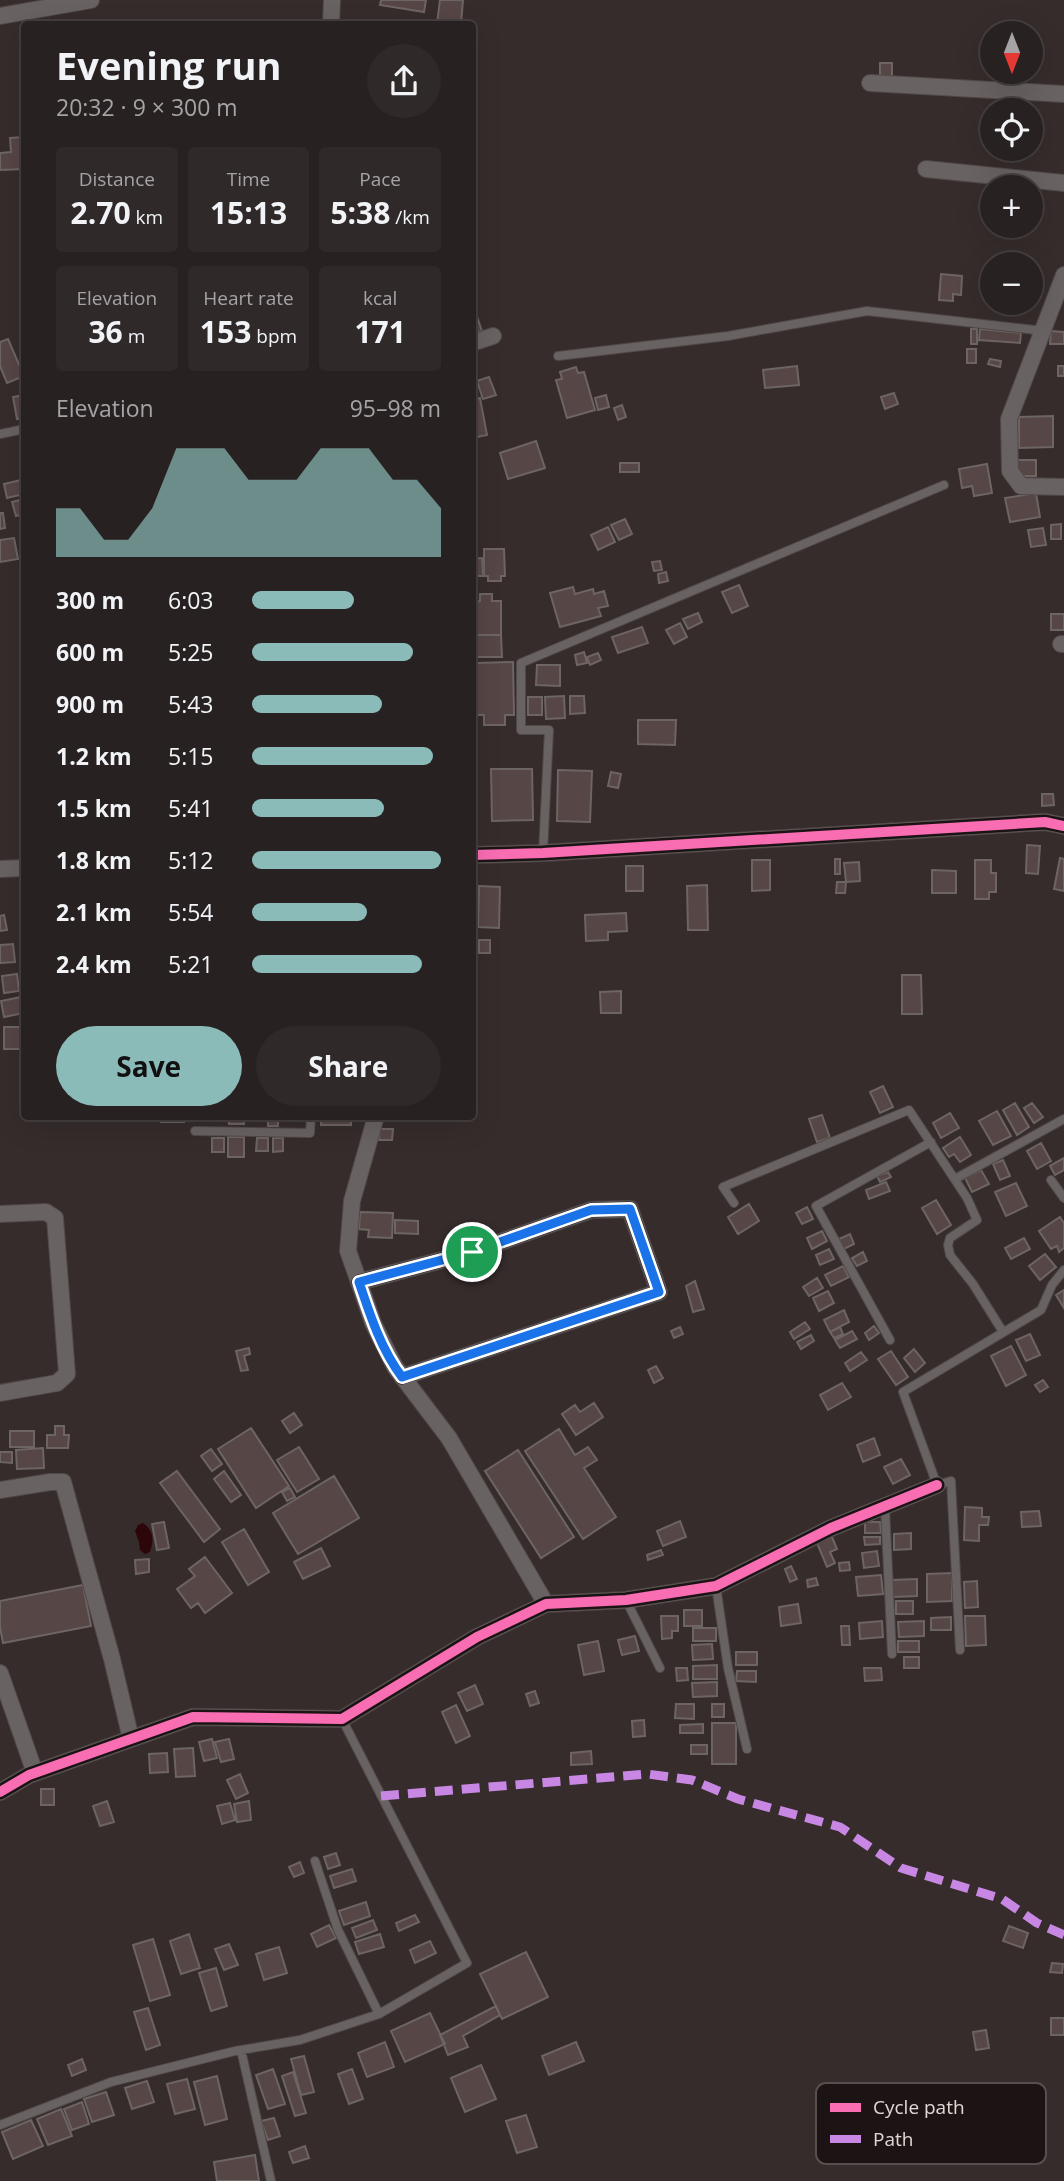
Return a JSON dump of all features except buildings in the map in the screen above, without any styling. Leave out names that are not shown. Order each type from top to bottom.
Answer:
[{"type":"street","points":[[0,16],[91,0]]},
{"type":"street","points":[[331,21],[332,0]]},
{"type":"street","points":[[870,83],[1064,94]]},
{"type":"street","points":[[926,169],[1064,183]]},
{"type":"street","points":[[1063,282],[1009,419],[1010,471],[1021,486],[1064,487]]},
{"type":"street","points":[[476,342],[494,336]]},
{"type":"street","points":[[476,855],[1045,822],[1064,827]]},
{"type":"street","points":[[0,869],[21,868]]},
{"type":"street","points":[[375,1120],[352,1201],[348,1251],[373,1323],[395,1367],[449,1438],[546,1604]]},
{"type":"street","points":[[359,1282],[472,1252],[591,1210],[630,1209],[659,1292],[402,1377]]},
{"type":"street","points":[[0,1214],[46,1212],[55,1218],[67,1374],[57,1383],[0,1393]]},
{"type":"street","points":[[0,1490],[64,1482],[131,1739]]},
{"type":"street","points":[[0,1792],[35,1773],[193,1717],[342,1719],[477,1637],[546,1604],[626,1600],[716,1586],[831,1528],[937,1485]]},
{"type":"street","points":[[0,1673],[35,1773]]},
{"type":"lane","points":[[558,356],[728,336],[867,311],[1044,331]]},
{"type":"lane","points":[[0,434],[21,430]]},
{"type":"lane","points":[[543,853],[549,730],[521,730],[522,663],[944,485]]},
{"type":"lane","points":[[734,1203],[723,1187],[909,1110],[956,1179],[977,1220],[950,1238],[950,1255],[973,1284],[1003,1332]]},
{"type":"lane","points":[[956,1179],[1064,1119]]},
{"type":"lane","points":[[195,1131],[310,1133],[311,1120]]},
{"type":"lane","points":[[890,1340],[816,1206],[931,1142]]},
{"type":"lane","points":[[1051,1180],[1064,1198]]},
{"type":"lane","points":[[960,1650],[951,1481],[937,1485],[903,1392],[1041,1310],[1052,1285],[1064,1270]]},
{"type":"lane","points":[[885,1506],[892,1654]]},
{"type":"lane","points":[[716,1586],[728,1668],[747,1749]]},
{"type":"lane","points":[[626,1600],[660,1668]]},
{"type":"lane","points":[[0,2125],[111,2082],[241,2050],[300,2040],[379,2014],[467,1963],[342,1719]]},
{"type":"lane","points":[[316,1861],[338,1930],[379,2014]]},
{"type":"lane","points":[[241,2050],[271,2181]]},
{"type":"shaded area","points":[[143,1523],[149,1529],[152,1540],[150,1552],[145,1554],[140,1550],[135,1531],[138,1525]]},
{"type":"marked path","points":[[381,1796],[647,1774],[692,1780],[738,1799],[840,1827],[901,1868],[1002,1899],[1037,1923],[1064,1935]]},
{"type":"cycle path","points":[[476,855],[1045,822],[1064,826]]},
{"type":"cycle path","points":[[359,1282],[472,1252],[591,1210],[630,1209],[659,1292],[402,1377]]},
{"type":"cycle path","points":[[0,1792],[29,1775],[193,1717],[342,1719],[477,1637],[546,1604],[626,1600],[716,1586],[831,1528],[937,1485]]},
{"type":"route","points":[[630,1209],[659,1292],[402,1377],[373,1323],[359,1282],[472,1252],[591,1210],[630,1209]]}]
